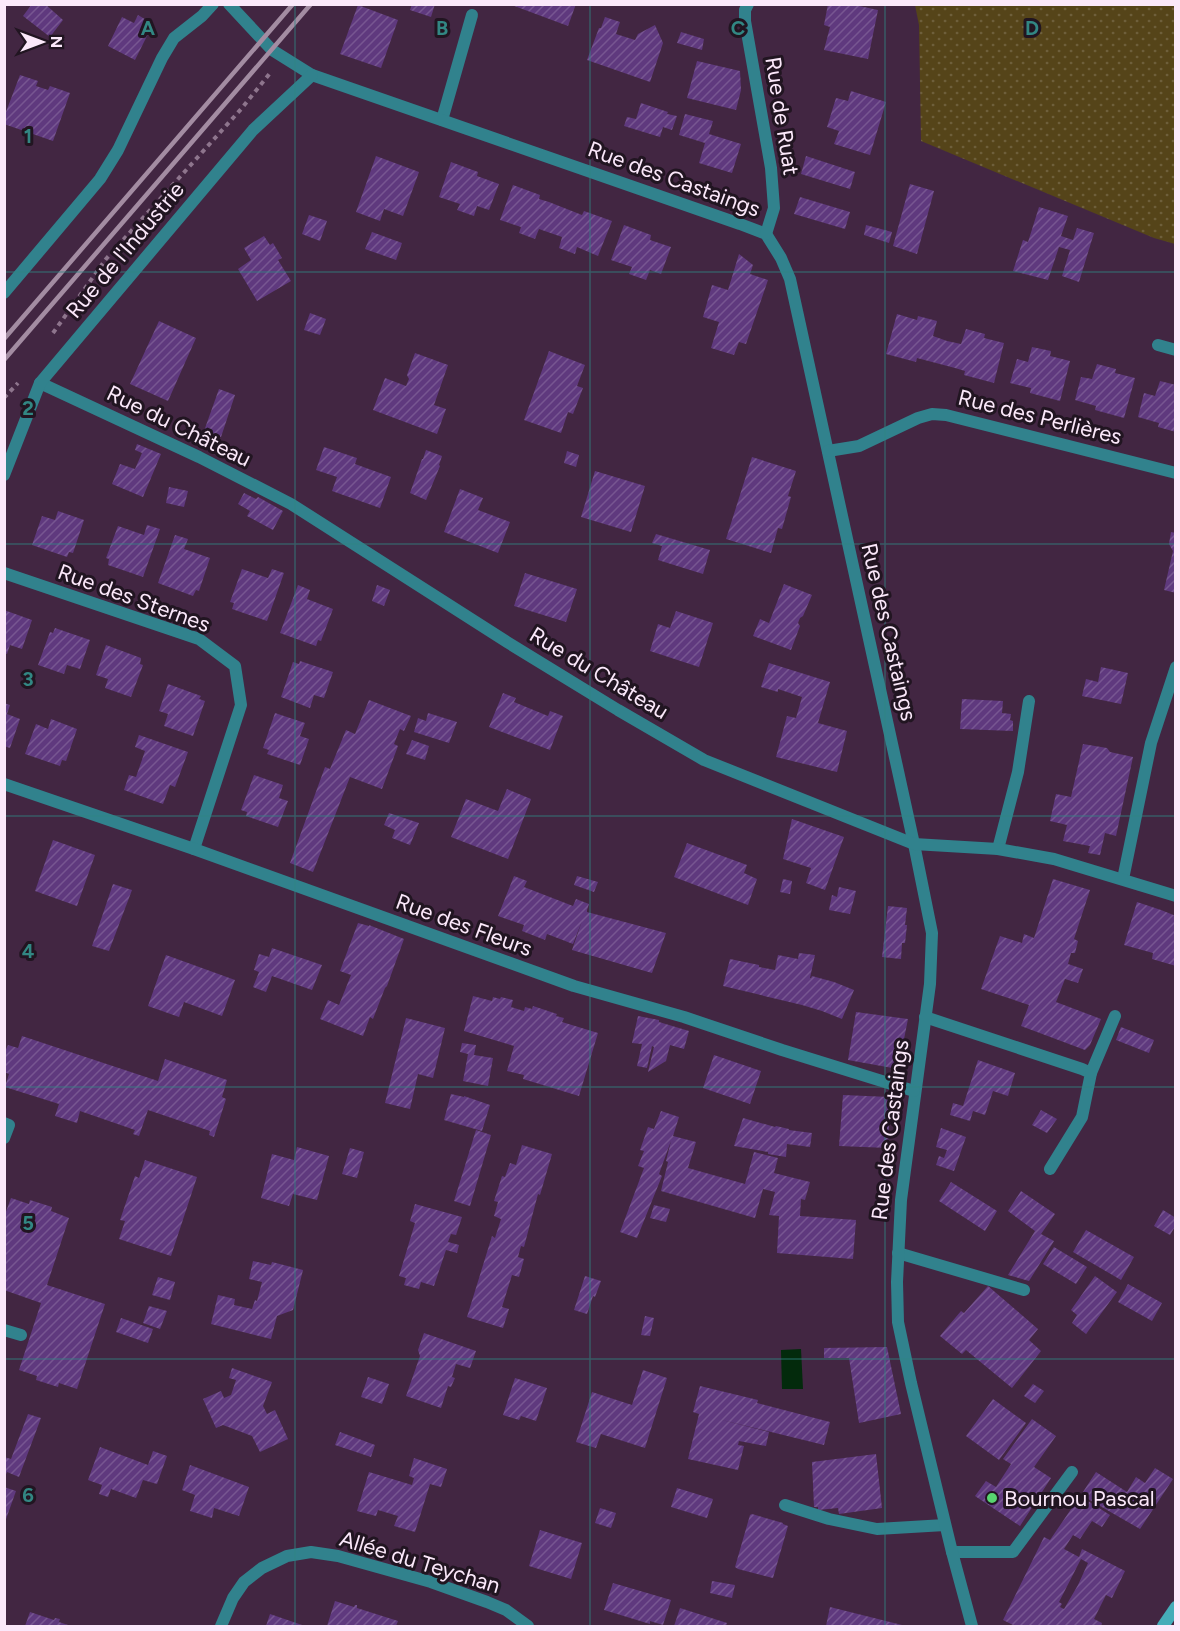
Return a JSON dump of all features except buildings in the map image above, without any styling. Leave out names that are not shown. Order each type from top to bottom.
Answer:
[{"type":"main road","points":[[1163,1626],[1176,1607]]},
{"type":"street","points":[[4,293],[100,179],[118,150],[174,38],[202,16],[213,4]]},
{"type":"street","name":"Rue des Castaings","points":[[229,4],[272,50],[312,75],[766,234],[781,258],[790,279],[932,933],[930,984],[901,1200],[898,1322],[945,1525],[972,1626]]},
{"type":"street","name":"Rue de Ruat","points":[[748,4],[745,21],[771,168],[774,208],[766,234]]},
{"type":"street","points":[[442,120],[472,15]]},
{"type":"street","name":"Rue de l'Industrie","points":[[4,475],[40,383],[253,130],[312,75]]},
{"type":"street","points":[[1158,345],[1176,350]]},
{"type":"street","name":"Rue du Château","points":[[40,383],[200,457],[291,504],[517,648],[704,760],[914,844],[998,849],[1054,859],[1176,896]]},
{"type":"street","name":"Rue des Perlières","points":[[828,451],[859,446],[918,418],[932,414],[946,415],[1176,473]]},
{"type":"street","name":"Rue des Sternes","points":[[4,573],[199,639],[235,666],[240,705],[194,849]]},
{"type":"street","points":[[1123,879],[1151,743],[1176,667]]},
{"type":"street","points":[[998,849],[1018,772],[1029,701]]},
{"type":"street","name":"Rue des Fleurs","points":[[4,784],[194,849],[574,986],[684,1017],[914,1091]]},
{"type":"street","points":[[1050,1169],[1082,1117],[1091,1074],[1115,1016]]},
{"type":"street","points":[[925,1017],[1082,1069],[1091,1074]]},
{"type":"street","points":[[4,1123],[9,1125],[4,1138]]},
{"type":"street","points":[[898,1253],[1024,1290]]},
{"type":"street","points":[[4,1330],[21,1335]]},
{"type":"street","points":[[952,1552],[1012,1552],[1072,1473]]},
{"type":"street","points":[[785,1505],[829,1519],[877,1528],[945,1525]]},
{"type":"street","name":"Allée du Teychan","points":[[221,1626],[233,1598],[244,1582],[262,1568],[287,1556],[311,1552],[338,1556],[431,1582],[506,1610],[528,1626]]},
{"type":"path","points":[[47,342],[106,259],[242,108],[283,57]]},
{"type":"path","points":[[4,398],[20,380]]},
{"type":"shaded area","points":[[915,5],[1175,5],[1175,244],[1154,238],[921,141],[919,25]]},
{"type":"shaded area","points":[[801,1349],[803,1389],[782,1389],[781,1350]]},
{"type":"railway","points":[[4,339],[293,4]]},
{"type":"railway","points":[[4,360],[311,4]]},
{"type":"place","name":"Bournou Pascal","points":[[992,1498]]}]
